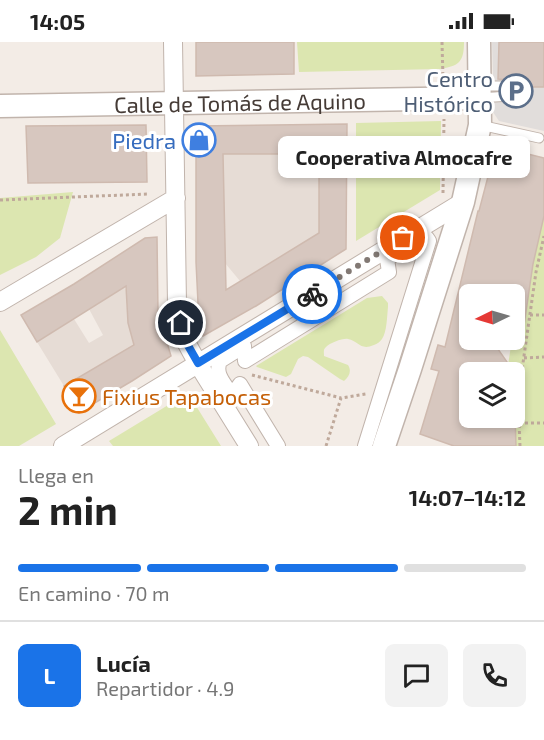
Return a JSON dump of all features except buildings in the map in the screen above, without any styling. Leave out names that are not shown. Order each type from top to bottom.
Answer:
[{"type":"street","points":[[173,42],[177,304],[186,342],[249,446]]},
{"type":"street","points":[[384,446],[463,202],[480,125],[479,42]]},
{"type":"street","name":"Calle de Tomás de Aquino","points":[[0,106],[174,103],[480,92]]},
{"type":"street","points":[[0,302],[175,195]]},
{"type":"street","points":[[63,446],[463,202]]},
{"type":"street","points":[[278,446],[240,384],[232,395],[218,372],[220,361],[244,346],[245,361],[389,273],[387,259],[422,238],[427,238],[429,241],[365,446]]},
{"type":"lane","points":[[480,125],[539,138]]},
{"type":"path","points":[[0,201],[175,195]]},
{"type":"path","points":[[523,362],[536,272],[544,236]]},
{"type":"path","points":[[530,315],[544,315]]},
{"type":"path","points":[[524,358],[544,357]]},
{"type":"path","points":[[249,374],[341,398],[374,393]]},
{"type":"path","points":[[326,446],[341,398]]},
{"type":"path","points":[[525,423],[544,423]]},
{"type":"path","points":[[519,428],[520,446]]},
{"type":"shaded area","name":"Centro Histórico","points":[[492,42],[544,42],[544,131],[499,121],[491,109],[489,86],[493,77]]},
{"type":"shaded area","points":[[223,154],[319,154],[319,189],[346,190],[346,210],[319,210],[319,233],[240,281],[225,263]]},
{"type":"shaded area","points":[[124,287],[128,323],[134,345],[64,386],[37,342],[74,319],[89,343],[103,335],[89,309]]},
{"type":"green space","points":[[297,42],[464,42],[463,54],[459,62],[440,69],[299,72]]},
{"type":"green space","points":[[441,121],[440,190],[356,241],[356,123]]},
{"type":"green space","points":[[544,182],[544,446],[507,446],[511,428],[525,428],[525,362],[509,362],[510,350],[525,350],[525,284],[523,284]]},
{"type":"green space","points":[[73,192],[60,238],[36,257],[0,275],[0,198]]},
{"type":"green space","points":[[382,296],[388,303],[388,307],[385,332],[379,342],[366,347],[346,339],[333,342],[324,349],[324,356],[348,365],[349,374],[344,381],[303,356],[298,359],[291,374],[286,377],[256,366],[367,298]]},
{"type":"green space","points":[[0,330],[56,424],[19,446],[0,446]]},
{"type":"green space","points":[[188,393],[221,446],[113,446],[109,441]]},
{"type":"way so far","points":[[312,294],[403,238]]},
{"type":"place","name":"Centro Histórico","points":[[516,91]]},
{"type":"place","name":"Piedra","points":[[199,140]]},
{"type":"place","name":"Cooperativa Almocafre","points":[[403,238]]},
{"type":"place","name":"Fixius Tapabocas","points":[[79,396]]},
{"type":"route","points":[[181,323],[186,342],[198,363],[312,294]]}]
